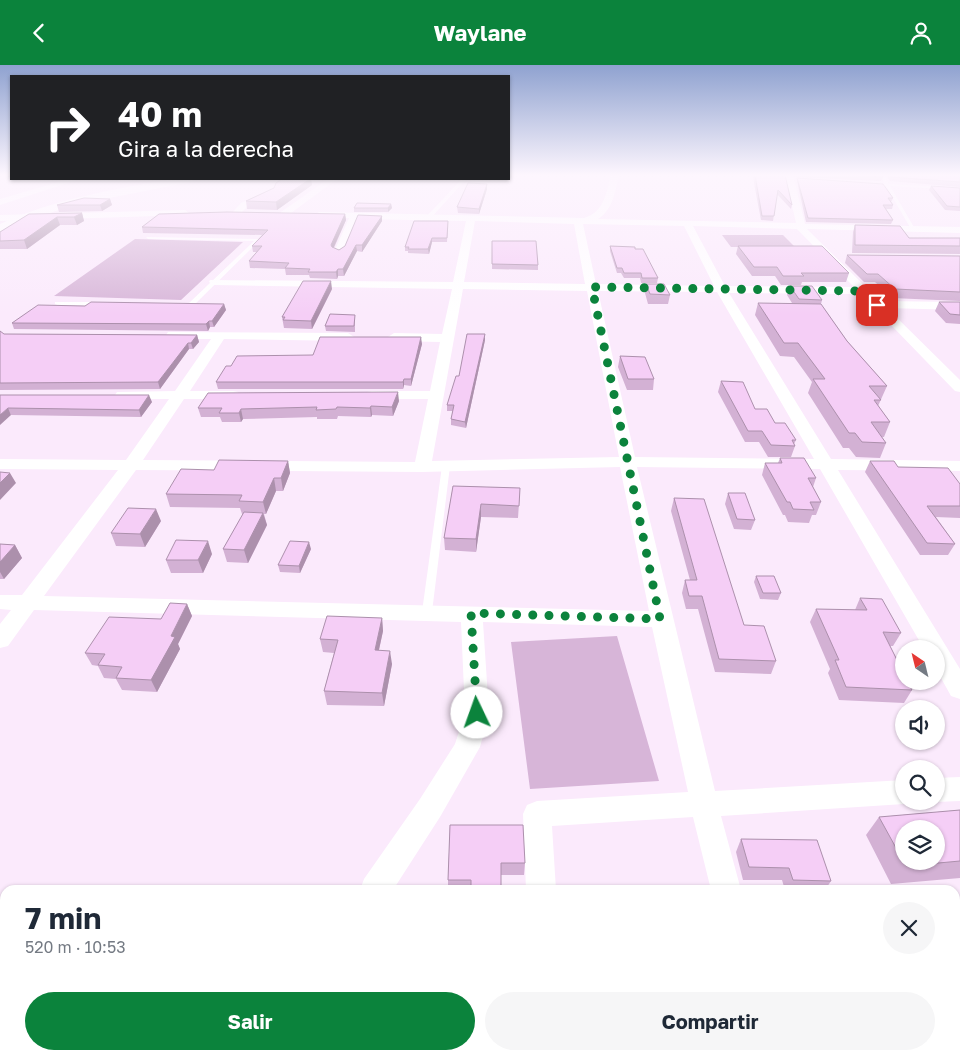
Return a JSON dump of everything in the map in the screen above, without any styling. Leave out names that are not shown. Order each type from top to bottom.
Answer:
[{"type":"street","points":[[0,229],[16,221]]},
{"type":"street","points":[[339,252],[352,221]]},
{"type":"street","points":[[422,467],[471,221]]},
{"type":"street","points":[[559,221],[688,225],[801,225],[960,231]]},
{"type":"street","points":[[800,221],[802,229],[960,388]]},
{"type":"street","points":[[579,222],[660,619],[703,804],[725,885]]},
{"type":"street","points":[[688,225],[721,289],[828,465],[931,640]]},
{"type":"street","points":[[830,258],[850,258]]},
{"type":"street","points":[[214,282],[863,291]]},
{"type":"street","points":[[877,305],[960,306]]},
{"type":"street","points":[[162,335],[358,337]]},
{"type":"street","points":[[0,640],[130,465],[220,336]]},
{"type":"street","points":[[378,337],[448,338]]},
{"type":"street","points":[[945,371],[960,372]]},
{"type":"street","points":[[109,395],[248,395]]},
{"type":"street","points":[[357,395],[436,395]]},
{"type":"street","points":[[0,464],[422,467],[628,462],[960,466]]},
{"type":"street","points":[[0,602],[660,619]]},
{"type":"street","points":[[378,885],[430,808],[467,747],[477,713],[471,613]]},
{"type":"street","points":[[945,664],[960,689]]},
{"type":"street","points":[[945,790],[960,789]]},
{"type":"street","points":[[541,885],[537,814],[895,793]]},
{"type":"lane","points":[[909,221],[913,229]]},
{"type":"lane","points":[[148,238],[258,240],[190,306],[171,305]]},
{"type":"lane","points":[[57,303],[104,304]]},
{"type":"lane","points":[[427,612],[446,466]]},
{"type":"shaded area","points":[[722,235],[783,235],[795,247],[731,247]]},
{"type":"shaded area","points":[[135,239],[243,242],[181,300],[54,296]]},
{"type":"shaded area","points":[[617,636],[659,781],[530,789],[511,642]]},
{"type":"building","points":[[17,221],[51,221],[24,240],[0,241],[0,232]]},
{"type":"building","points":[[149,221],[342,221],[331,245],[339,250],[345,246],[355,221],[378,221],[362,245],[356,245],[343,269],[338,269],[336,272],[308,272],[310,269],[285,268],[289,263],[249,261],[262,246],[252,246],[268,230],[142,227]]},
{"type":"building","points":[[414,221],[448,221],[447,238],[432,238],[428,249],[408,249],[409,247],[405,247]]},
{"type":"building","points":[[855,225],[900,226],[909,238],[960,238],[960,246],[855,245]]},
{"type":"building","points":[[492,241],[536,241],[538,265],[492,264]]},
{"type":"building","points":[[610,246],[643,249],[658,278],[642,278],[641,273],[624,273],[622,268],[617,268]]},
{"type":"building","points":[[738,246],[822,246],[849,273],[801,273],[804,276],[783,276],[777,267],[754,267]]},
{"type":"building","points":[[847,255],[960,256],[960,292],[895,289],[878,274],[867,274]]},
{"type":"building","points":[[303,281],[331,281],[311,321],[283,320],[285,317],[282,317]]},
{"type":"building","points":[[646,284],[664,284],[670,295],[650,294]]},
{"type":"building","points":[[790,286],[812,286],[822,300],[799,299]]},
{"type":"building","points":[[91,302],[224,304],[212,321],[206,324],[12,323],[38,305],[85,306]]},
{"type":"building","points":[[939,302],[960,302],[960,315],[950,314]]},
{"type":"building","points":[[758,303],[821,304],[847,341],[887,386],[869,386],[881,400],[874,400],[890,422],[871,422],[886,443],[862,442],[855,433],[849,433],[813,379],[825,379],[798,343],[784,343]]},
{"type":"building","points":[[330,314],[355,315],[354,326],[325,326]]},
{"type":"building","points":[[0,331],[4,334],[197,335],[191,343],[188,343],[158,382],[0,383]]},
{"type":"building","points":[[467,334],[485,334],[465,422],[451,419],[454,405],[447,405],[456,376],[459,376]]},
{"type":"building","points":[[320,337],[421,337],[411,379],[404,379],[403,382],[216,382],[226,366],[231,366],[237,356],[313,355]]},
{"type":"building","points":[[620,356],[645,357],[654,379],[628,379]]},
{"type":"building","points":[[721,381],[743,382],[755,409],[767,409],[775,423],[785,423],[796,440],[792,440],[795,446],[771,445],[762,431],[748,431]]},
{"type":"building","points":[[398,392],[392,407],[337,407],[336,409],[316,410],[317,407],[241,409],[239,413],[219,413],[222,408],[198,408],[208,393]]},
{"type":"building","points":[[0,395],[149,395],[139,410],[8,408],[0,415]]},
{"type":"building","points":[[780,458],[804,458],[816,478],[808,478],[821,502],[810,502],[814,510],[793,509],[790,502],[787,502],[765,463],[782,463]]},
{"type":"building","points":[[219,460],[288,461],[281,478],[274,478],[263,502],[239,501],[242,495],[166,494],[181,469],[214,470]]},
{"type":"building","points":[[870,461],[894,461],[898,467],[948,468],[960,484],[960,506],[927,506],[955,544],[927,543]]},
{"type":"building","points":[[0,472],[10,473],[0,483]]},
{"type":"building","points":[[453,486],[520,488],[519,506],[481,504],[476,539],[444,538]]},
{"type":"building","points":[[728,493],[745,493],[755,520],[737,519]]},
{"type":"building","points":[[674,498],[704,499],[744,625],[764,626],[776,661],[719,659],[702,596],[689,596],[685,580],[697,580]]},
{"type":"building","points":[[128,508],[156,509],[140,534],[111,533]]},
{"type":"building","points":[[244,512],[263,513],[244,550],[223,549]]},
{"type":"building","points":[[176,540],[208,541],[198,560],[166,560]]},
{"type":"building","points":[[290,541],[309,542],[299,566],[278,565]]},
{"type":"building","points":[[0,544],[15,545],[0,562]]},
{"type":"building","points":[[756,576],[774,576],[781,593],[763,593]]},
{"type":"building","points":[[860,598],[882,599],[901,633],[883,632],[895,656],[895,689],[846,687],[835,660],[839,660],[816,609],[867,610]]},
{"type":"building","points":[[170,603],[187,604],[171,636],[175,637],[151,680],[116,678],[122,667],[98,665],[105,654],[85,653],[109,617],[161,619]]},
{"type":"building","points":[[327,616],[382,618],[375,650],[390,651],[382,693],[324,691],[338,640],[320,639]]},
{"type":"building","points":[[960,810],[960,861],[945,862],[945,820],[895,820],[895,846],[879,817]]},
{"type":"building","points":[[450,825],[523,825],[525,863],[501,863],[501,885],[471,885],[471,880],[448,880]]},
{"type":"building","points":[[741,839],[817,840],[831,881],[793,880],[789,868],[749,867]]},
{"type":"route","points":[[477,713],[471,613],[660,619],[592,287],[863,291],[877,305]]}]
